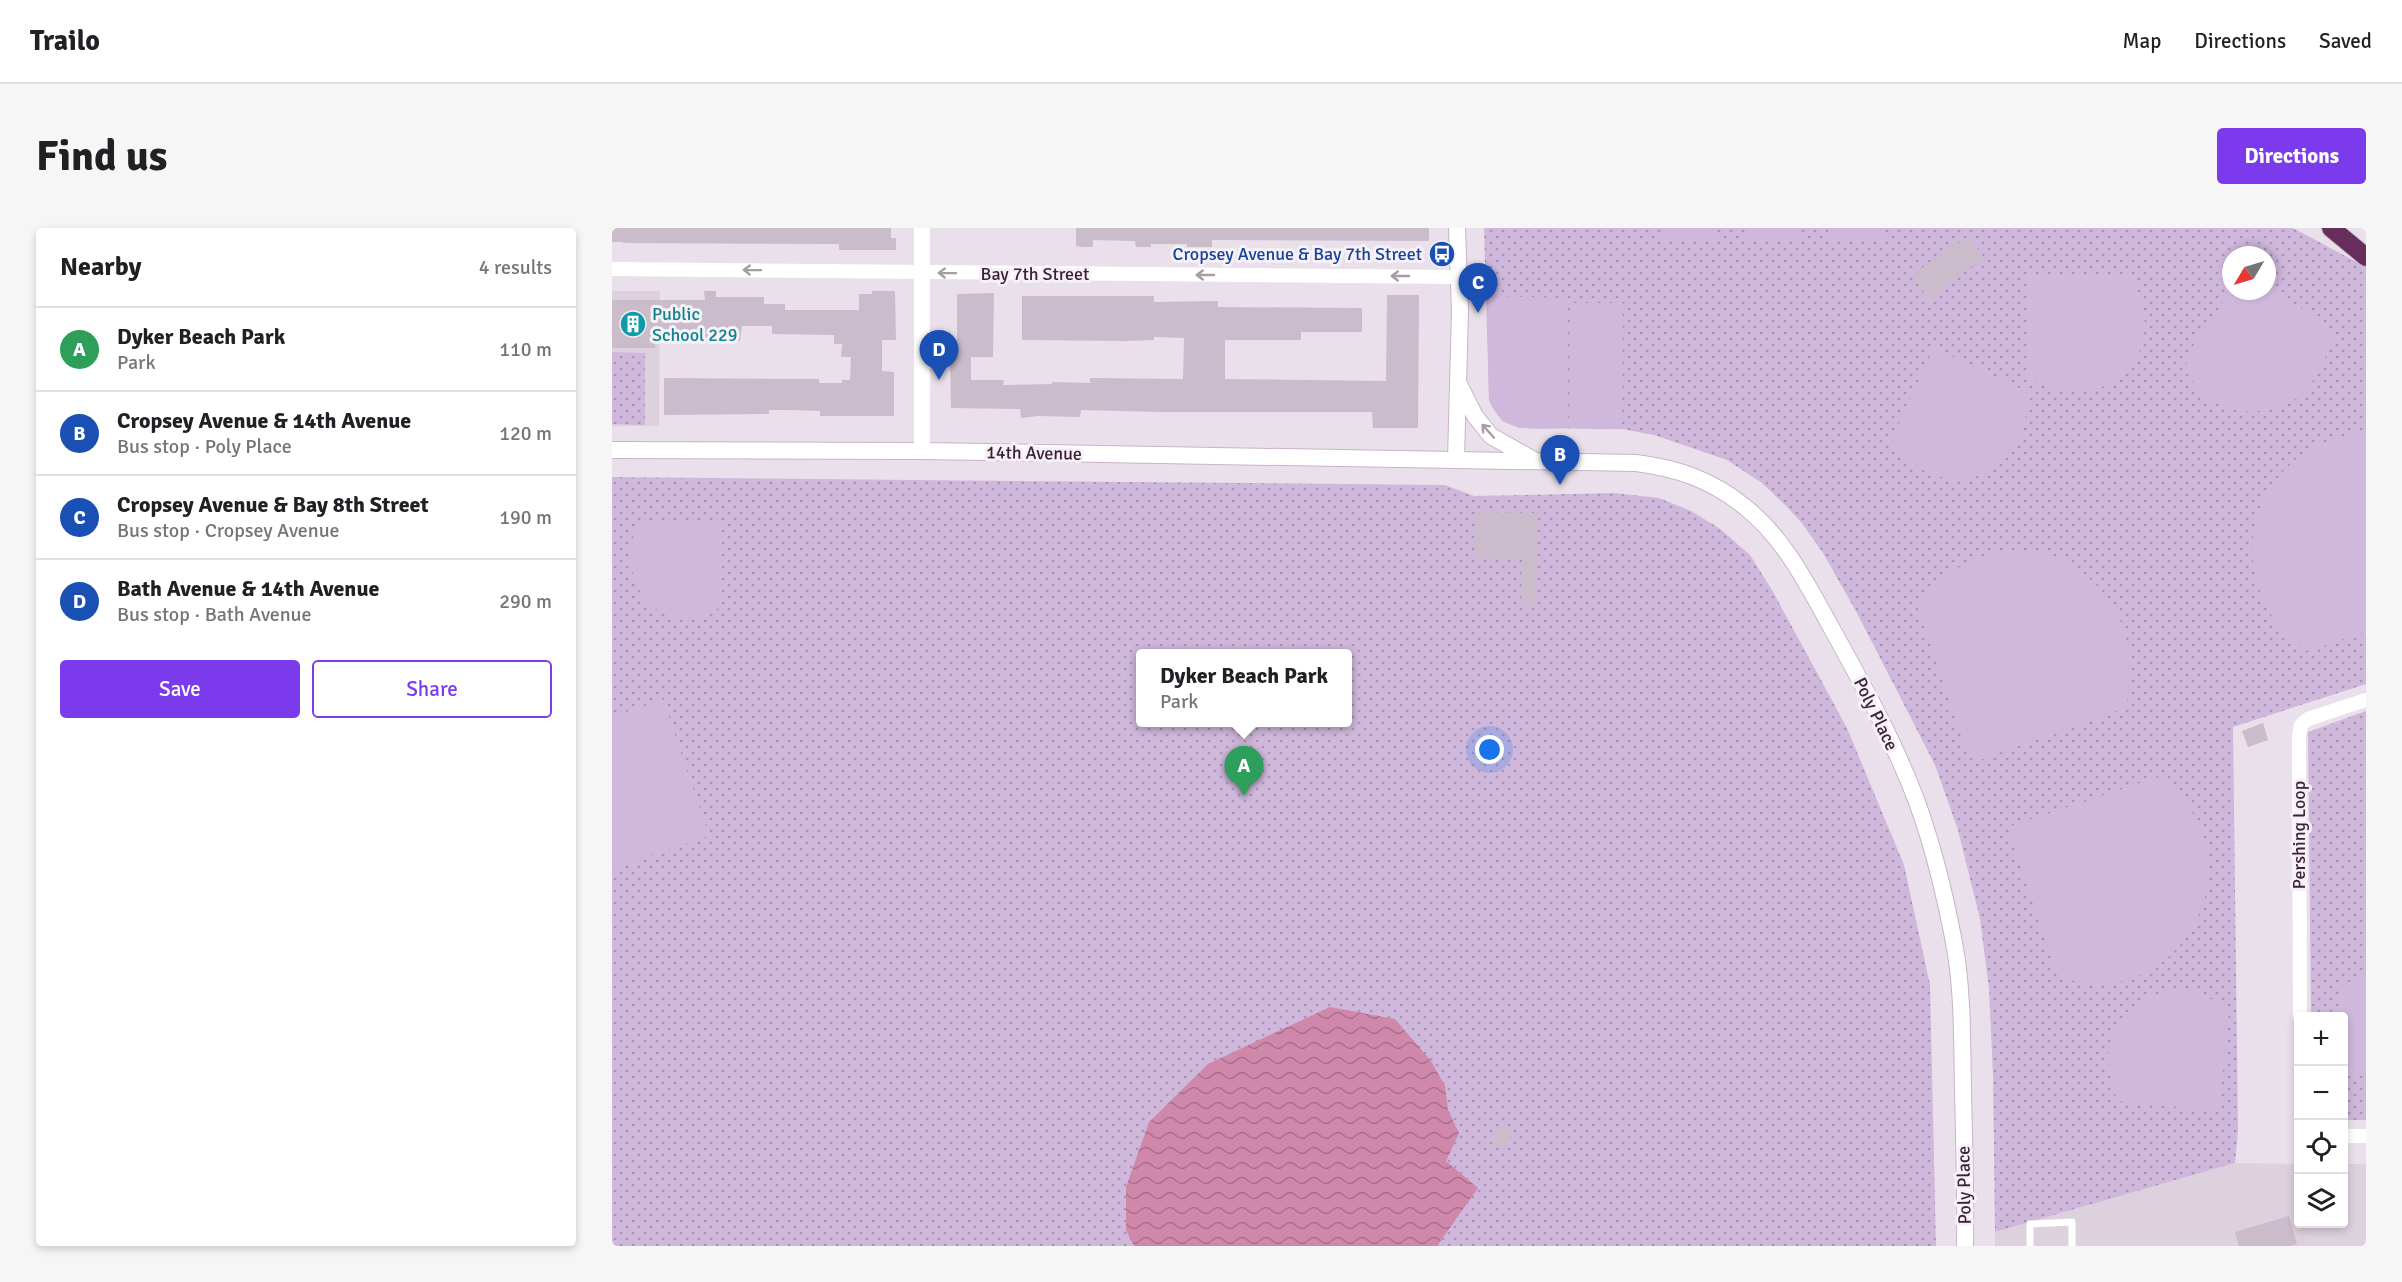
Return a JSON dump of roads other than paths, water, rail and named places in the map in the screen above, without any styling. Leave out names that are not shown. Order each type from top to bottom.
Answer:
[{"type":"highway","points":[[2331,228],[2366,257]]},
{"type":"main road","points":[[922,228],[922,452]]},
{"type":"main road","points":[[1456,459],[1457,228]]},
{"type":"main road","points":[[1458,382],[1475,416],[1491,436],[1536,461]]},
{"type":"main road","name":"14th Avenue","points":[[612,450],[1456,459]]},
{"type":"main road","name":"Poly Place","points":[[1456,459],[1636,462],[1667,467],[1706,481],[1727,494],[1765,525],[1784,547],[1863,685],[1894,749],[1919,808],[1938,870],[1955,949],[1959,983],[1963,1064],[1965,1246]]},
{"type":"street","name":"Bay 7th Street","points":[[612,269],[1458,277]]},
{"type":"street","name":"Pershing Loop","points":[[2300,1012],[2299,735],[2301,725],[2308,719],[2366,700]]},
{"type":"street","points":[[2348,1136],[2366,1136]]},
{"type":"lane","points":[[2030,1246],[2030,1224],[2072,1222],[2072,1246]]},
{"type":"water","points":[[1330,1007],[1395,1019],[1431,1061],[1445,1086],[1448,1110],[1459,1133],[1446,1161],[1478,1188],[1437,1246],[1134,1246],[1126,1230],[1126,1187],[1149,1122],[1208,1064]]},
{"type":"place","name":"Cropsey Avenue & Bay 7th Street","points":[[1442,254]]},
{"type":"place","name":"Cropsey Avenue & Bay 8th Street","points":[[1478,313]]},
{"type":"place","name":"Public School 229","points":[[633,324]]},
{"type":"place","name":"Bath Avenue & 14th Avenue","points":[[939,380]]},
{"type":"place","name":"Cropsey Avenue & 14th Avenue","points":[[1560,485]]},
{"type":"place","name":"Dyker Beach Park","points":[[1244,796]]}]
